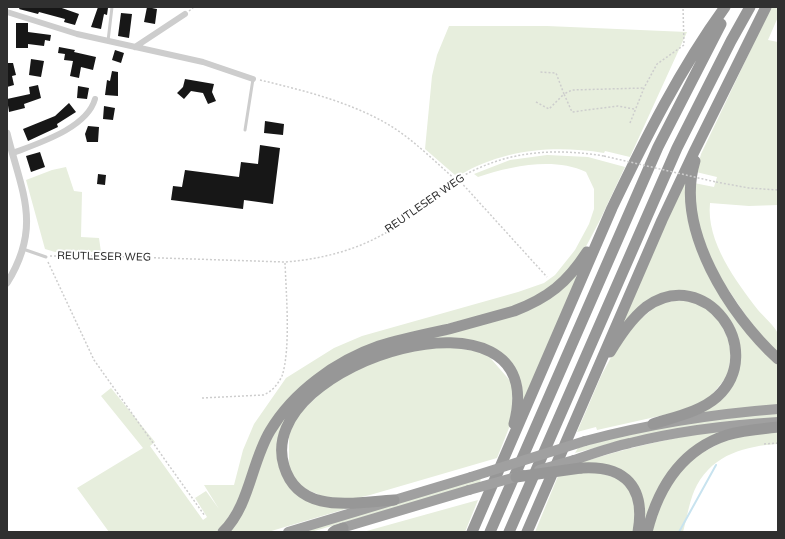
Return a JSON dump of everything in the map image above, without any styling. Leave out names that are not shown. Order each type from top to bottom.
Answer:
[{"type":"highway","points":[[472,532],[504,461],[612,208],[636,156],[704,38],[725,7]]},
{"type":"highway","points":[[490,532],[658,147],[729,7]]},
{"type":"highway","points":[[509,532],[677,148],[731,41],[750,7]]},
{"type":"highway","points":[[528,532],[591,381],[662,220],[766,7]]},
{"type":"highway","points":[[720,99],[693,168],[690,193],[692,211],[703,250],[723,289],[740,315],[778,359]]},
{"type":"highway","points":[[223,532],[242,505],[259,456],[270,431],[285,410],[313,383],[343,363],[378,347],[514,311],[543,299],[560,286],[576,268],[588,251],[612,208]]},
{"type":"highway","points":[[591,381],[624,332],[646,307],[665,298],[684,296],[704,301],[722,316],[732,336],[735,356],[729,380],[717,397],[703,406],[653,424]]},
{"type":"highway","points":[[394,500],[341,504],[318,501],[305,495],[294,485],[284,468],[282,457],[284,435],[291,418],[305,402],[344,371],[377,357],[409,347],[450,342],[472,344],[494,354],[510,372],[518,396],[516,416],[504,461]]},
{"type":"highway","points":[[288,532],[585,441],[653,424],[721,414],[778,409]]},
{"type":"highway","points":[[329,532],[516,477],[577,464],[628,443],[732,425],[778,422]]},
{"type":"highway","points":[[647,532],[656,504],[669,478],[695,451],[726,435],[778,427]]},
{"type":"highway","points":[[577,464],[608,469],[619,473],[627,480],[634,489],[639,503],[638,532]]},
{"type":"street","points":[[7,12],[78,34],[203,62],[252,79]]},
{"type":"street","points":[[134,47],[185,14]]},
{"type":"street","points":[[13,153],[65,132],[92,107],[95,99]]},
{"type":"street","points":[[7,133],[23,189],[26,208],[26,236],[23,249],[18,264],[7,283]]},
{"type":"lane","points":[[108,41],[112,7]]},
{"type":"lane","points":[[245,130],[252,79]]},
{"type":"lane","name":"REUTLESER WEG","points":[[23,249],[46,257]]},
{"type":"path","points":[[630,123],[634,109],[657,64],[680,48],[685,41],[683,7]]},
{"type":"path","points":[[540,72],[556,73],[572,112],[618,106],[634,109]]},
{"type":"path","points":[[252,79],[294,89],[348,105],[385,122],[416,145],[456,180]]},
{"type":"path","points":[[536,102],[549,109],[564,94],[572,90],[644,88]]},
{"type":"path","name":"REUTLESER WEG","points":[[46,257],[100,256],[285,262],[307,261],[330,256],[373,238],[400,223],[458,179],[494,162],[535,152],[563,151],[604,156],[716,182],[749,188],[778,190]]},
{"type":"path","points":[[458,179],[547,276]]},
{"type":"path","points":[[46,257],[94,360],[205,516]]},
{"type":"path","points":[[202,398],[263,394],[272,390],[279,382],[283,370],[286,348],[285,262]]},
{"type":"path","points":[[764,444],[778,443]]},
{"type":"green space","points":[[771,7],[778,7],[778,17],[768,40],[778,42],[778,205],[749,206],[710,203],[710,218],[718,246],[732,274],[758,310],[777,331],[779,339],[778,355],[742,312],[721,280],[712,263],[699,229],[694,183],[714,187],[717,177],[696,172],[701,154]]},
{"type":"green space","points":[[449,26],[547,26],[687,32],[630,157],[605,151],[604,153],[567,149],[530,151],[494,159],[460,175],[455,175],[425,149],[432,76],[437,55]]},
{"type":"green space","points":[[547,155],[588,157],[625,167],[582,254],[549,291],[511,308],[415,332],[285,405],[241,496],[223,526],[216,532],[109,532],[77,488],[143,448],[101,396],[111,388],[155,442],[150,446],[203,520],[207,517],[195,498],[206,491],[219,509],[204,485],[234,485],[243,450],[254,424],[286,378],[334,348],[362,336],[518,292],[544,283],[555,275],[575,250],[589,224],[594,209],[594,189],[586,172],[574,167],[546,164],[504,169],[478,177],[474,174],[510,160]]},
{"type":"green space","points":[[66,167],[74,191],[82,192],[81,237],[99,238],[101,252],[55,252],[45,249],[26,180],[52,170]]},
{"type":"green space","points":[[685,181],[688,181],[698,245],[778,363],[778,405],[702,413],[732,380],[728,319],[676,294],[625,325],[622,322]]},
{"type":"green space","points":[[581,266],[524,406],[520,400],[519,389],[513,370],[502,356],[491,348],[480,343],[453,339],[424,340],[399,344],[506,317]]},
{"type":"green space","points":[[688,299],[714,311],[732,346],[728,375],[707,401],[673,413],[597,430],[596,427],[577,432],[601,376],[615,350],[632,326],[660,303]]},
{"type":"green space","points":[[438,346],[485,352],[513,384],[511,423],[497,458],[357,498],[331,500],[301,487],[289,471],[289,428],[295,418],[330,384],[383,357]]},
{"type":"green space","points":[[391,347],[371,356],[305,398],[288,417],[282,428],[279,442],[281,462],[297,492],[359,505],[268,532],[227,532],[269,439],[297,401],[378,350]]},
{"type":"green space","points":[[778,413],[778,418],[614,443],[575,453],[578,448],[613,438],[701,420]]},
{"type":"green space","points":[[746,428],[693,447],[644,532],[633,483],[573,465],[617,452],[680,437]]},
{"type":"green space","points":[[778,431],[778,444],[754,447],[732,454],[712,466],[704,474],[692,495],[683,532],[650,532],[666,488],[692,458],[728,439]]},
{"type":"green space","points":[[575,470],[616,475],[635,497],[635,532],[535,532],[558,476]]},
{"type":"green space","points":[[481,478],[480,483],[311,532],[299,532]]},
{"type":"green space","points":[[478,500],[465,532],[363,532]]},
{"type":"building","points":[[20,7],[59,7],[79,14],[75,25],[64,22],[65,19],[39,12],[38,14],[19,9]]},
{"type":"building","points":[[98,7],[108,8],[107,15],[104,14],[101,29],[91,27]]},
{"type":"building","points":[[147,7],[157,9],[155,24],[144,22]]},
{"type":"building","points":[[121,13],[132,14],[129,38],[118,36]]},
{"type":"building","points":[[16,23],[28,23],[28,32],[51,35],[50,41],[45,40],[44,46],[28,44],[28,48],[16,48]]},
{"type":"building","points":[[59,47],[75,50],[74,52],[96,57],[93,70],[81,67],[79,78],[70,76],[73,61],[64,60],[65,54],[58,53]]},
{"type":"building","points":[[115,50],[124,53],[121,63],[112,60]]},
{"type":"building","points":[[31,59],[44,61],[41,77],[29,75]]},
{"type":"building","points":[[7,63],[13,63],[16,75],[12,76],[14,85],[7,87]]},
{"type":"building","points":[[112,71],[118,72],[118,96],[105,95],[107,80],[110,81]]},
{"type":"building","points":[[185,79],[214,84],[212,92],[216,101],[208,104],[203,93],[191,91],[184,99],[177,93],[183,87]]},
{"type":"building","points":[[38,85],[41,98],[24,104],[25,108],[9,112],[7,99],[30,94],[29,87]]},
{"type":"building","points":[[78,86],[89,88],[87,99],[77,98]]},
{"type":"building","points":[[69,103],[76,112],[57,124],[58,127],[28,141],[23,129],[55,116]]},
{"type":"building","points":[[104,106],[115,108],[113,120],[103,119]]},
{"type":"building","points":[[265,121],[284,124],[283,135],[264,133]]},
{"type":"building","points":[[88,126],[99,127],[98,142],[87,142],[85,134]]},
{"type":"building","points":[[260,145],[280,148],[273,204],[244,200],[243,209],[171,200],[173,186],[182,187],[185,170],[239,177],[241,162],[258,164]]},
{"type":"building","points":[[40,152],[45,167],[31,172],[26,156]]},
{"type":"building","points":[[98,174],[106,175],[105,185],[97,184]]},
{"type":"waterway","points":[[679,532],[716,465]]}]
